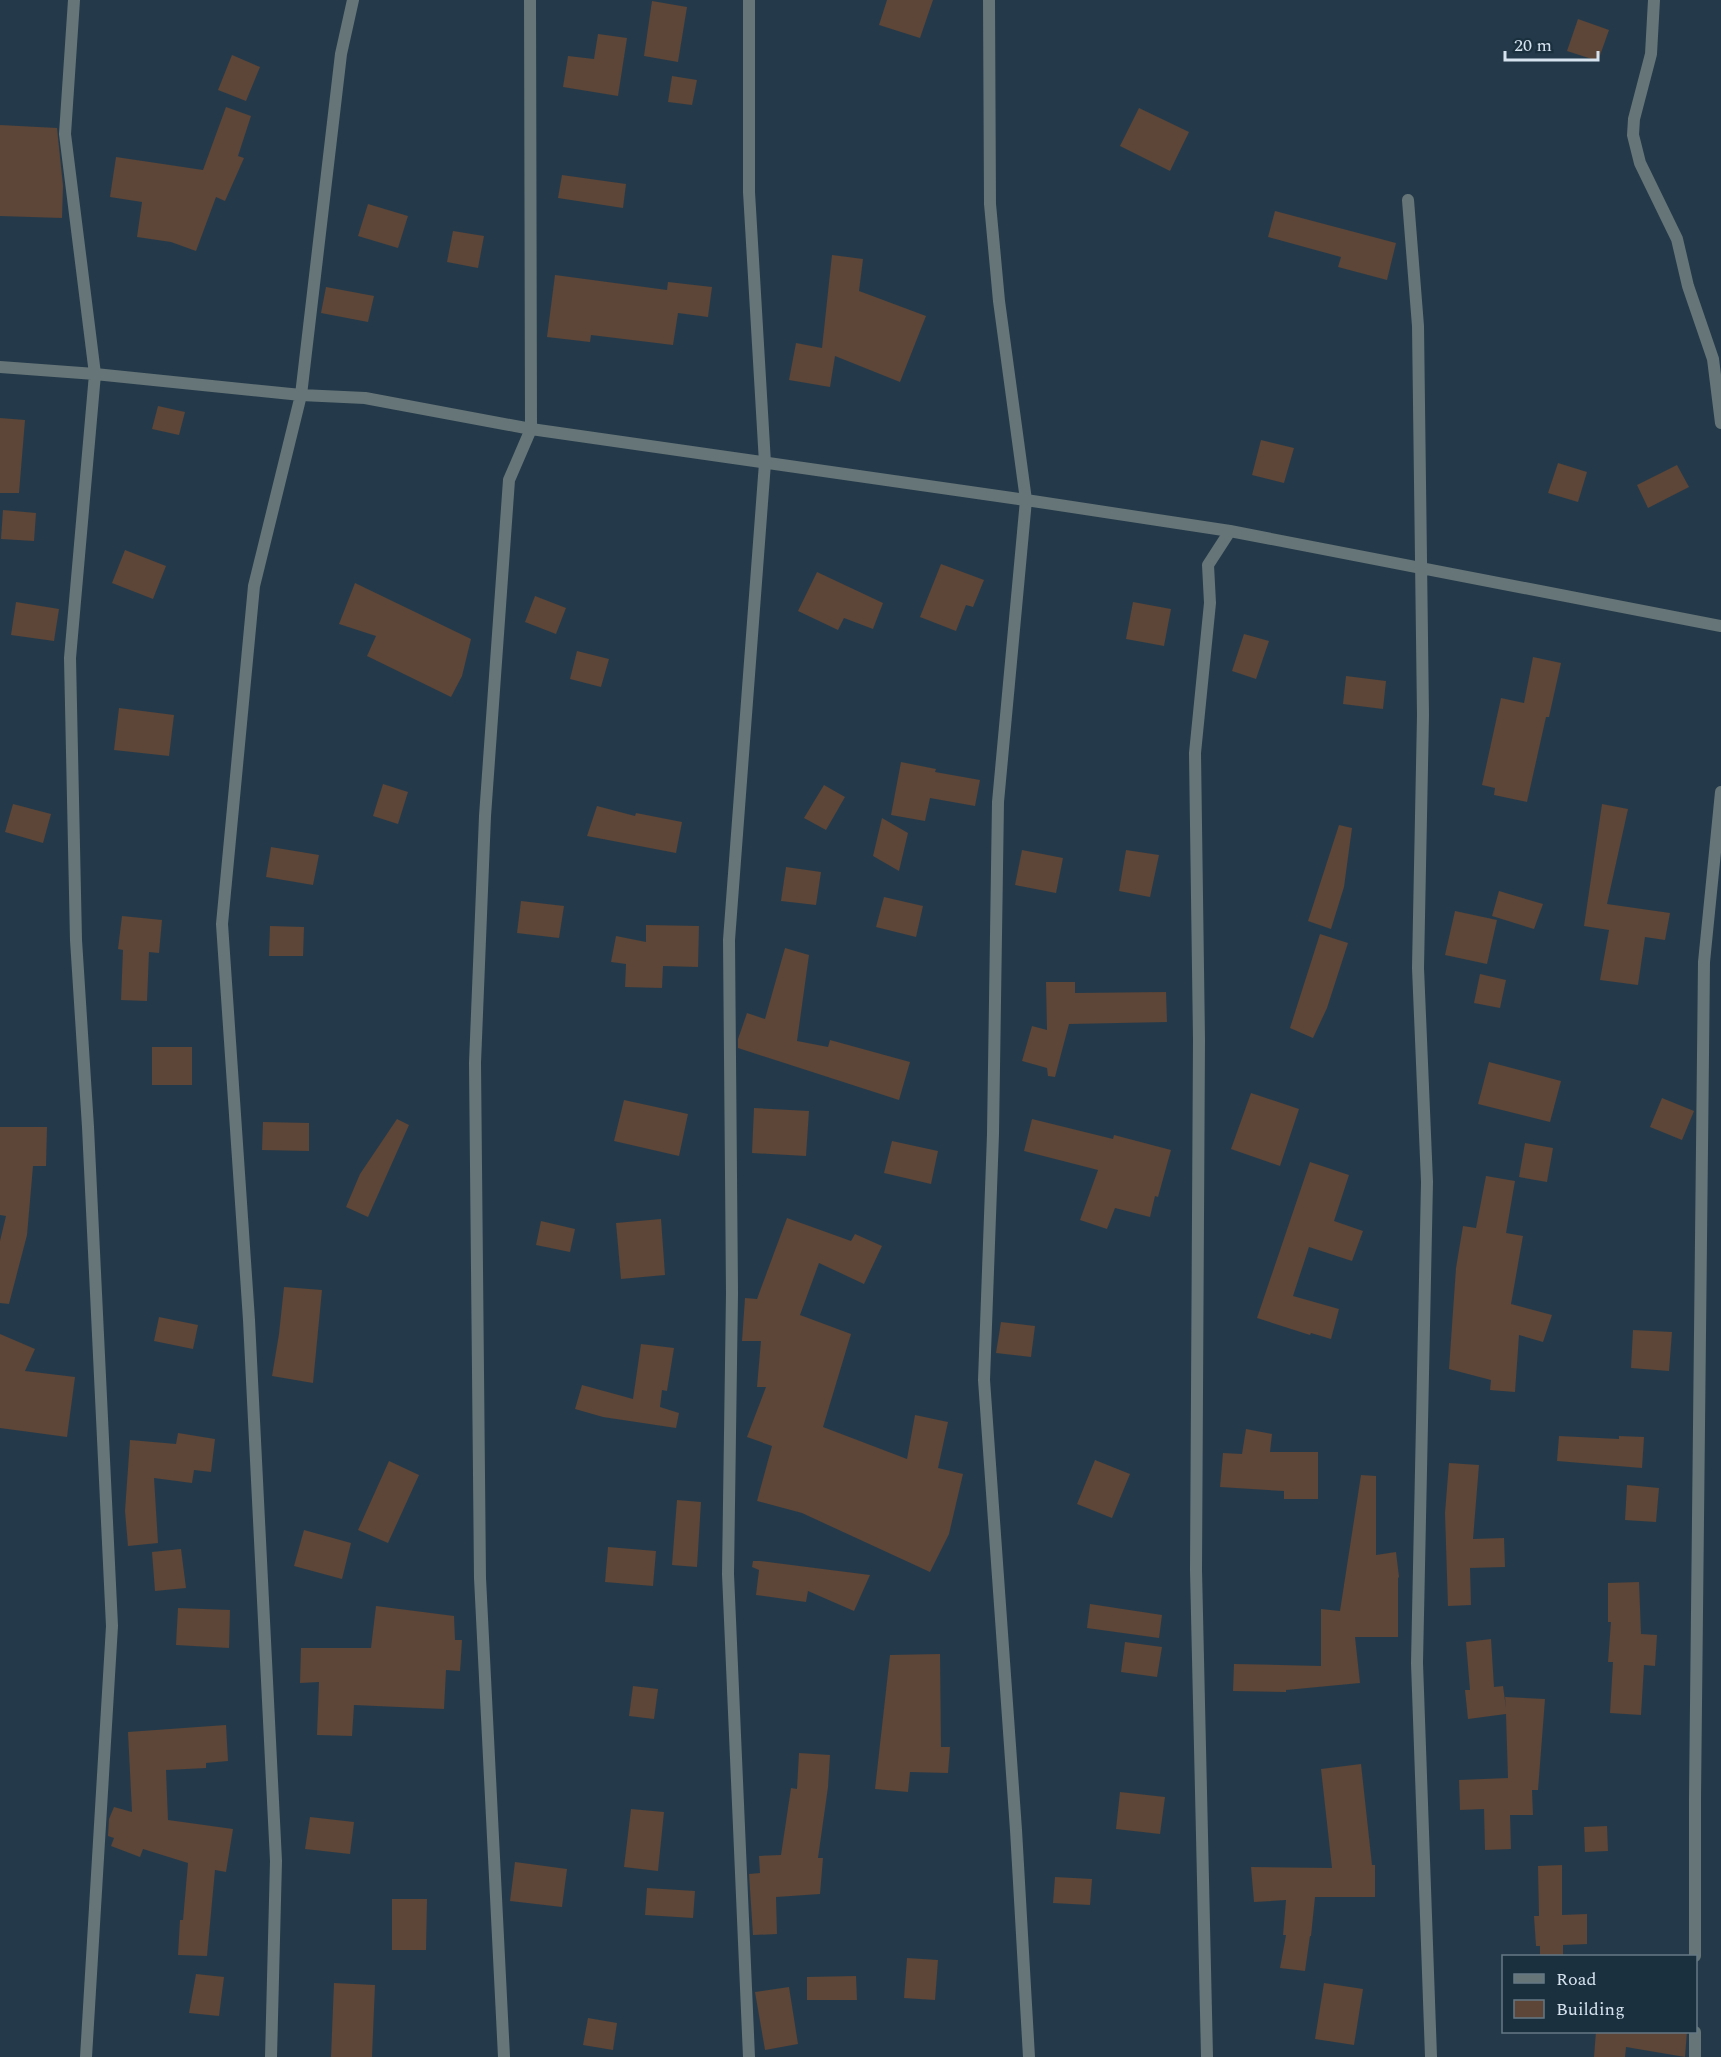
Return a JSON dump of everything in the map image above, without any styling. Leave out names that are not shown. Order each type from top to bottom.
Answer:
[{"type":"street","points":[[74,0],[65,135],[95,374],[70,658],[76,940],[92,1209],[112,1626],[86,2057]]},
{"type":"street","points":[[271,2057],[276,1861],[249,1320],[222,924],[254,586],[300,395],[341,54],[354,0]]},
{"type":"street","points":[[504,2057],[480,1578],[475,1063],[485,816],[508,480],[531,429],[530,0]]},
{"type":"street","points":[[749,0],[749,192],[765,462],[729,940],[732,1293],[728,1574],[749,2057]]},
{"type":"street","points":[[989,0],[990,204],[999,301],[1026,500],[998,802],[993,1134],[984,1380],[1015,1818],[1029,2057]]},
{"type":"street","points":[[1654,0],[1651,54],[1634,118],[1633,135],[1640,163],[1677,239],[1688,286],[1713,359],[1721,423]]},
{"type":"street","points":[[1408,200],[1418,326],[1422,568],[1423,715],[1418,968],[1427,1182],[1417,1663],[1431,2057]]},
{"type":"street","points":[[0,367],[95,374],[300,395],[365,398],[531,429],[1230,531],[1721,626]]},
{"type":"street","points":[[1208,2057],[1196,1570],[1199,1040],[1195,753],[1210,603],[1208,565],[1230,531]]},
{"type":"street","points":[[1695,1955],[1704,962],[1721,792]]},
{"type":"street","points":[[1695,2033],[1695,2057]]},
{"type":"building","points":[[887,0],[933,0],[920,38],[879,25]]},
{"type":"building","points":[[652,1],[687,7],[678,62],[644,56]]},
{"type":"building","points":[[1578,19],[1609,30],[1598,61],[1567,51]]},
{"type":"building","points":[[598,34],[627,38],[618,96],[563,87],[568,56],[594,59]]},
{"type":"building","points":[[232,55],[260,67],[246,101],[218,90]]},
{"type":"building","points":[[672,76],[697,80],[692,105],[668,102]]},
{"type":"building","points":[[226,107],[251,116],[238,156],[244,158],[225,201],[216,197],[196,251],[171,242],[137,237],[142,202],[110,197],[116,157],[203,170]]},
{"type":"building","points":[[1139,108],[1189,132],[1170,171],[1120,146]]},
{"type":"building","points":[[0,125],[57,128],[63,186],[62,218],[0,216]]},
{"type":"building","points":[[562,175],[626,184],[623,208],[558,198]]},
{"type":"building","points":[[368,204],[408,216],[398,248],[358,236]]},
{"type":"building","points":[[1275,211],[1396,243],[1387,280],[1338,267],[1341,257],[1268,237]]},
{"type":"building","points":[[453,231],[484,236],[478,268],[447,262]]},
{"type":"building","points":[[832,255],[863,259],[859,291],[926,316],[900,382],[835,356],[830,387],[789,380],[796,343],[822,348]]},
{"type":"building","points":[[555,275],[667,290],[668,282],[712,287],[708,317],[678,313],[673,345],[591,335],[590,342],[547,337]]},
{"type":"building","points":[[326,287],[374,296],[368,322],[321,313]]},
{"type":"building","points":[[158,406],[185,412],[179,435],[152,429]]},
{"type":"building","points":[[0,418],[25,420],[19,493],[0,493]]},
{"type":"building","points":[[1261,440],[1294,448],[1284,483],[1252,475]]},
{"type":"building","points":[[1558,463],[1587,472],[1578,502],[1548,493]]},
{"type":"building","points":[[1677,465],[1689,487],[1648,508],[1637,485]]},
{"type":"building","points":[[3,510],[36,513],[34,541],[1,539]]},
{"type":"building","points":[[125,550],[166,566],[153,599],[112,583]]},
{"type":"building","points":[[941,564],[984,580],[973,607],[966,605],[956,631],[920,617]]},
{"type":"building","points":[[817,572],[883,603],[873,629],[844,618],[838,630],[798,611]]},
{"type":"building","points":[[355,583],[471,639],[462,676],[451,697],[367,656],[376,636],[339,624]]},
{"type":"building","points":[[535,596],[566,608],[556,634],[525,622]]},
{"type":"building","points":[[16,602],[59,609],[54,641],[11,635]]},
{"type":"building","points":[[1133,602],[1171,609],[1164,646],[1126,639]]},
{"type":"building","points":[[1244,634],[1269,641],[1256,679],[1232,671]]},
{"type":"building","points":[[577,651],[609,659],[601,687],[570,679]]},
{"type":"building","points":[[1533,657],[1561,663],[1527,802],[1494,795],[1495,788],[1482,785],[1501,698],[1524,703]]},
{"type":"building","points":[[1346,676],[1386,681],[1383,709],[1343,704]]},
{"type":"building","points":[[119,708],[174,715],[169,756],[114,750]]},
{"type":"building","points":[[901,762],[936,769],[935,772],[980,780],[975,806],[930,798],[925,821],[891,815]]},
{"type":"building","points":[[383,784],[408,792],[398,824],[373,816]]},
{"type":"building","points":[[824,785],[845,797],[826,830],[804,818]]},
{"type":"building","points":[[13,804],[51,814],[43,843],[5,832]]},
{"type":"building","points":[[1602,804],[1628,809],[1607,904],[1670,913],[1665,940],[1645,937],[1638,985],[1600,980],[1609,930],[1584,926]]},
{"type":"building","points":[[597,806],[635,816],[636,813],[682,822],[676,853],[587,836]]},
{"type":"building","points":[[882,818],[908,833],[899,871],[873,856]]},
{"type":"building","points":[[1339,825],[1352,828],[1344,887],[1331,929],[1308,921]]},
{"type":"building","points":[[271,847],[319,855],[313,885],[266,877]]},
{"type":"building","points":[[1022,850],[1063,858],[1056,893],[1015,885]]},
{"type":"building","points":[[1126,850],[1159,855],[1150,897],[1119,891]]},
{"type":"building","points":[[786,867],[821,872],[816,905],[781,901]]},
{"type":"building","points":[[1499,891],[1543,904],[1534,929],[1492,916]]},
{"type":"building","points":[[884,897],[923,906],[916,937],[876,927]]},
{"type":"building","points":[[521,901],[564,906],[559,938],[517,933]]},
{"type":"building","points":[[1455,911],[1497,920],[1487,964],[1445,955]]},
{"type":"building","points":[[122,916],[162,920],[159,953],[149,952],[147,1001],[121,1000],[123,950],[118,949]]},
{"type":"building","points":[[646,925],[699,926],[698,967],[663,966],[662,988],[625,987],[626,964],[611,962],[616,936],[646,942]]},
{"type":"building","points":[[270,926],[304,927],[303,956],[269,956]]},
{"type":"building","points":[[1320,934],[1348,943],[1327,1008],[1313,1038],[1290,1028]]},
{"type":"building","points":[[785,948],[809,955],[797,1041],[828,1047],[830,1040],[910,1062],[899,1100],[738,1048],[738,1039],[747,1013],[765,1019]]},
{"type":"building","points":[[1480,974],[1506,980],[1500,1008],[1474,1003]]},
{"type":"building","points":[[1046,982],[1075,982],[1075,993],[1166,992],[1167,1022],[1069,1024],[1055,1077],[1048,1076],[1047,1068],[1022,1061],[1032,1026],[1047,1030]]},
{"type":"building","points":[[152,1047],[192,1047],[192,1085],[152,1085]]},
{"type":"building","points":[[1489,1062],[1561,1081],[1550,1122],[1478,1104]]},
{"type":"building","points":[[1251,1093],[1299,1109],[1280,1166],[1231,1149]]},
{"type":"building","points":[[1662,1098],[1694,1111],[1682,1140],[1650,1127]]},
{"type":"building","points":[[624,1100],[688,1114],[679,1156],[614,1141]]},
{"type":"building","points":[[754,1108],[809,1111],[806,1156],[752,1153]]},
{"type":"building","points":[[397,1119],[409,1125],[368,1217],[346,1207],[360,1174]]},
{"type":"building","points":[[1032,1119],[1113,1139],[1114,1135],[1171,1150],[1150,1217],[1115,1208],[1107,1229],[1080,1220],[1098,1170],[1024,1151]]},
{"type":"building","points":[[263,1122],[309,1123],[309,1151],[262,1150]]},
{"type":"building","points":[[0,1127],[47,1127],[46,1166],[33,1166],[27,1235],[9,1304],[0,1303],[0,1241],[6,1216],[0,1215]]},
{"type":"building","points":[[892,1141],[938,1151],[931,1184],[884,1173]]},
{"type":"building","points":[[1525,1143],[1553,1148],[1547,1182],[1519,1177]]},
{"type":"building","points":[[1310,1162],[1349,1175],[1334,1221],[1363,1231],[1352,1261],[1309,1247],[1293,1296],[1339,1309],[1331,1339],[1311,1333],[1310,1335],[1257,1318]]},
{"type":"building","points":[[1486,1176],[1515,1181],[1506,1233],[1523,1236],[1511,1304],[1552,1315],[1543,1342],[1519,1335],[1515,1392],[1490,1390],[1491,1380],[1449,1369],[1456,1268],[1463,1226],[1476,1228]]},
{"type":"building","points":[[787,1218],[851,1241],[855,1234],[882,1246],[864,1284],[819,1263],[800,1315],[851,1334],[823,1427],[907,1459],[915,1415],[948,1422],[938,1468],[963,1474],[949,1534],[930,1572],[802,1513],[757,1501],[772,1446],[747,1437],[766,1387],[757,1387],[761,1341],[742,1341],[745,1298],[757,1299]]},
{"type":"building","points":[[661,1219],[665,1275],[621,1279],[616,1223]]},
{"type":"building","points":[[541,1221],[575,1229],[570,1252],[536,1245]]},
{"type":"building","points":[[284,1287],[322,1290],[313,1383],[272,1376]]},
{"type":"building","points":[[159,1317],[198,1325],[193,1349],[154,1341]]},
{"type":"building","points":[[1001,1322],[1035,1326],[1031,1357],[996,1353]]},
{"type":"building","points":[[1633,1330],[1672,1332],[1669,1371],[1631,1368]]},
{"type":"building","points":[[0,1334],[35,1349],[25,1371],[75,1377],[67,1437],[0,1428]]},
{"type":"building","points":[[641,1344],[674,1348],[667,1391],[662,1390],[660,1407],[679,1413],[676,1428],[603,1417],[575,1409],[582,1385],[633,1399]]},
{"type":"building","points":[[1246,1429],[1272,1434],[1270,1452],[1318,1452],[1318,1499],[1284,1499],[1284,1491],[1220,1487],[1223,1453],[1242,1454]]},
{"type":"building","points":[[178,1433],[215,1439],[211,1472],[194,1470],[192,1483],[154,1478],[158,1543],[128,1546],[125,1511],[130,1440],[176,1444]]},
{"type":"building","points":[[1559,1436],[1619,1439],[1619,1436],[1644,1437],[1642,1468],[1557,1461]]},
{"type":"building","points":[[1095,1460],[1130,1474],[1112,1518],[1077,1504]]},
{"type":"building","points":[[389,1461],[419,1475],[388,1543],[358,1530]]},
{"type":"building","points":[[1449,1463],[1479,1465],[1473,1539],[1504,1538],[1505,1567],[1470,1568],[1471,1605],[1448,1606],[1445,1513]]},
{"type":"building","points":[[1361,1475],[1376,1476],[1376,1555],[1396,1552],[1399,1577],[1398,1637],[1355,1637],[1360,1683],[1286,1690],[1286,1692],[1233,1691],[1234,1664],[1321,1666],[1321,1609],[1340,1611]]},
{"type":"building","points":[[1627,1485],[1659,1488],[1656,1522],[1625,1520]]},
{"type":"building","points":[[677,1500],[701,1502],[697,1567],[672,1565]]},
{"type":"building","points":[[304,1530],[351,1543],[342,1579],[294,1566]]},
{"type":"building","points":[[608,1547],[656,1551],[653,1586],[605,1582]]},
{"type":"building","points":[[181,1549],[186,1588],[155,1591],[152,1552]]},
{"type":"building","points":[[753,1561],[870,1575],[854,1611],[808,1591],[806,1602],[756,1595],[759,1570],[752,1567]]},
{"type":"building","points":[[1639,1582],[1641,1634],[1657,1635],[1655,1666],[1644,1665],[1641,1715],[1610,1713],[1613,1662],[1608,1662],[1611,1622],[1608,1622],[1608,1583]]},
{"type":"building","points":[[1090,1604],[1162,1615],[1159,1638],[1087,1628]]},
{"type":"building","points":[[376,1606],[454,1616],[455,1640],[462,1640],[460,1671],[446,1670],[444,1709],[354,1705],[352,1736],[317,1735],[319,1682],[300,1683],[301,1648],[371,1648]]},
{"type":"building","points":[[178,1608],[230,1610],[229,1648],[176,1645]]},
{"type":"building","points":[[1491,1639],[1494,1687],[1503,1686],[1506,1708],[1505,1697],[1545,1699],[1538,1790],[1532,1790],[1533,1815],[1510,1815],[1511,1849],[1485,1850],[1484,1809],[1460,1810],[1459,1780],[1508,1778],[1506,1714],[1468,1719],[1465,1690],[1470,1690],[1466,1642]]},
{"type":"building","points":[[1125,1642],[1162,1647],[1157,1677],[1121,1672]]},
{"type":"building","points":[[940,1654],[941,1747],[950,1747],[948,1773],[910,1772],[908,1792],[875,1789],[890,1655]]},
{"type":"building","points":[[633,1686],[658,1689],[654,1719],[629,1716]]},
{"type":"building","points":[[226,1725],[228,1761],[206,1763],[206,1768],[166,1770],[168,1820],[233,1829],[226,1872],[215,1870],[207,1956],[178,1955],[188,1863],[143,1849],[140,1857],[111,1846],[114,1838],[108,1836],[109,1819],[114,1807],[132,1812],[128,1732]]},
{"type":"building","points":[[799,1753],[830,1755],[818,1858],[823,1858],[820,1894],[776,1897],[777,1934],[753,1935],[749,1874],[760,1873],[759,1856],[781,1855],[791,1788],[797,1789]]},
{"type":"building","points":[[1361,1764],[1372,1865],[1375,1865],[1375,1897],[1315,1897],[1305,1971],[1280,1968],[1286,1935],[1283,1935],[1286,1900],[1254,1902],[1251,1867],[1332,1868],[1321,1769]]},
{"type":"building","points":[[1120,1792],[1165,1797],[1160,1834],[1116,1829]]},
{"type":"building","points":[[631,1809],[664,1812],[658,1871],[624,1867]]},
{"type":"building","points":[[310,1817],[354,1822],[350,1854],[305,1849]]},
{"type":"building","points":[[1607,1826],[1608,1851],[1585,1852],[1584,1827]]},
{"type":"building","points":[[515,1862],[567,1869],[562,1907],[510,1901]]},
{"type":"building","points":[[1562,1865],[1562,1915],[1587,1914],[1587,1944],[1563,1945],[1563,1955],[1540,1955],[1540,1946],[1536,1946],[1534,1916],[1539,1916],[1538,1866]]},
{"type":"building","points":[[1055,1877],[1092,1879],[1090,1905],[1053,1903]]},
{"type":"building","points":[[647,1888],[695,1891],[693,1918],[645,1915]]},
{"type":"building","points":[[392,1899],[427,1899],[426,1950],[392,1950]]},
{"type":"building","points":[[907,1958],[938,1960],[935,2000],[904,1998]]},
{"type":"building","points":[[196,1974],[224,1977],[219,2016],[189,2013]]},
{"type":"building","points":[[856,1976],[857,2000],[807,2000],[807,1977]]},
{"type":"building","points":[[334,1983],[375,1985],[372,2057],[331,2057]]},
{"type":"building","points":[[1324,1983],[1363,1989],[1354,2045],[1315,2039]]},
{"type":"building","points":[[789,1987],[798,2044],[765,2050],[755,1992]]},
{"type":"building","points":[[588,2018],[617,2023],[613,2050],[583,2045]]},
{"type":"building","points":[[1596,2033],[1687,2033],[1685,2057],[1626,2047],[1625,2057],[1594,2057]]}]
